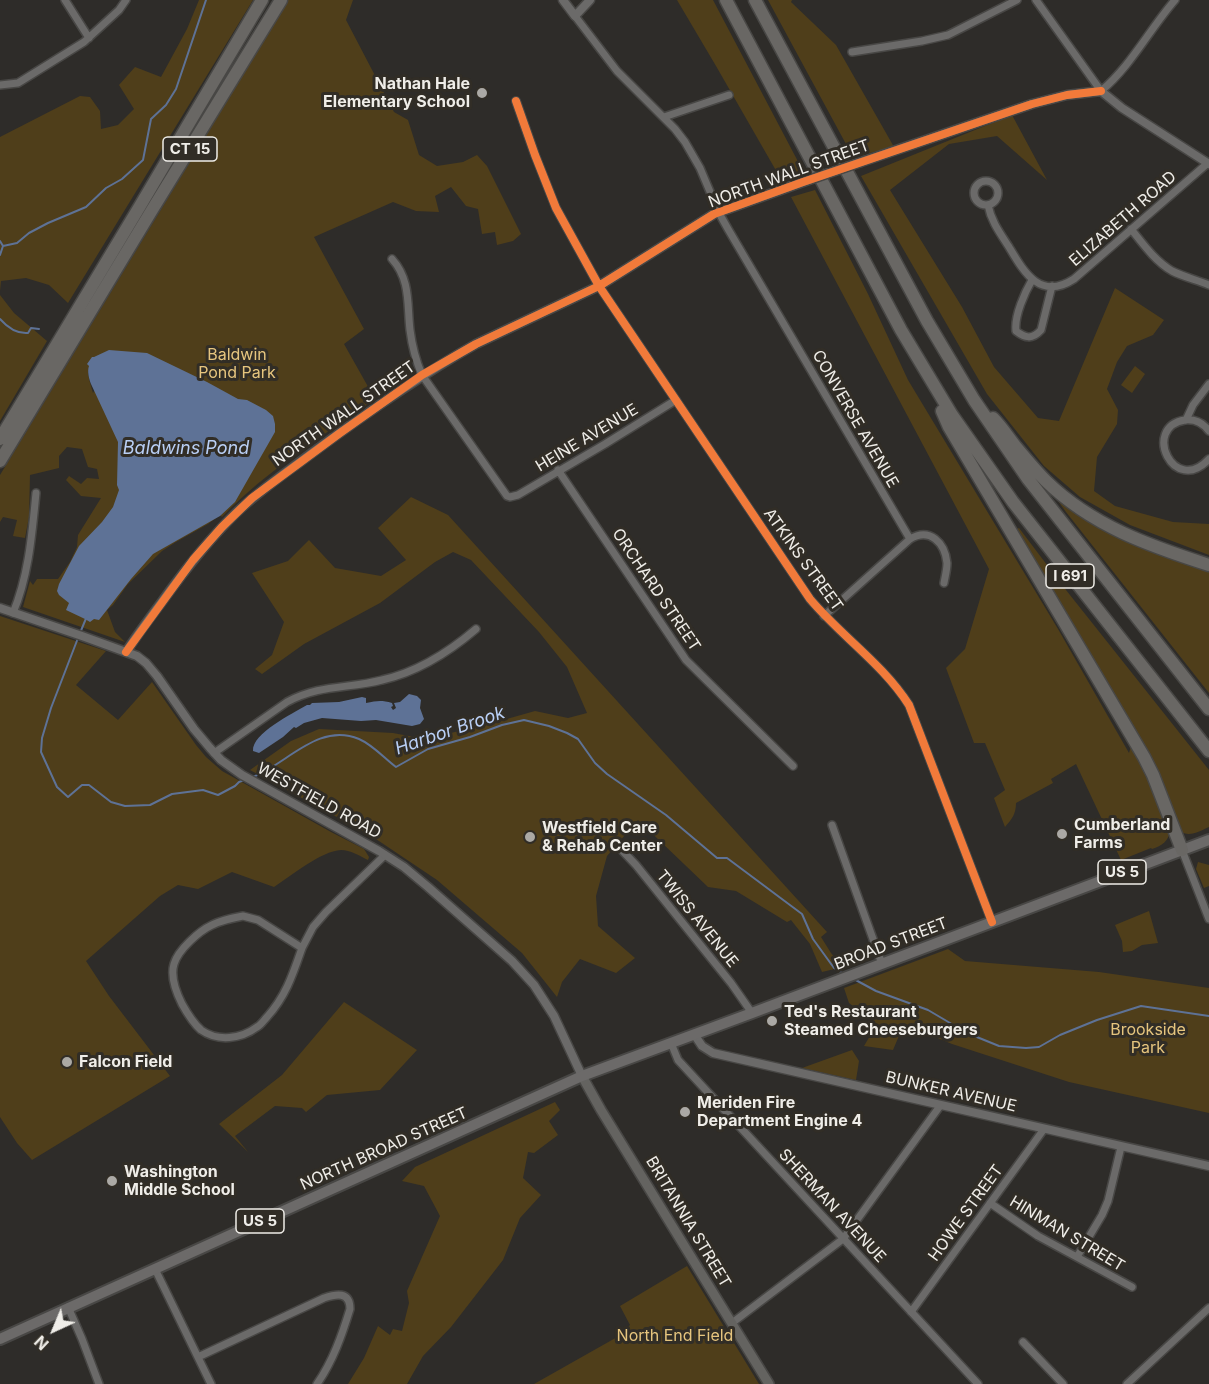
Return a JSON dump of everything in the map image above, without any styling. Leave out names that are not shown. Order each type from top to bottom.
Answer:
[{"type":"highway","name":"CT 15","points":[[0,461],[262,0]]},
{"type":"highway","name":"CT 15","points":[[0,439],[281,0]]},
{"type":"highway","name":"I 691","points":[[726,0],[897,322],[939,395],[1012,502],[1209,751]]},
{"type":"highway","name":"I 691","points":[[755,0],[927,321],[978,406],[1046,502],[1209,709]]},
{"type":"highway","points":[[939,395],[943,414],[949,427],[1148,763],[1182,850]]},
{"type":"highway","points":[[978,406],[997,422],[1027,461],[1046,481],[1084,512],[1126,535],[1209,565]]},
{"type":"main road","name":"BROAD STREET","points":[[582,1076],[1209,840]]},
{"type":"main road","name":"NORTH BROAD STREET","points":[[0,1339],[582,1076]]},
{"type":"main road","name":"BRITANNIA STREET","points":[[582,1076],[769,1384]]},
{"type":"street","points":[[65,0],[89,38]]},
{"type":"street","points":[[0,86],[18,83],[89,38],[119,10],[126,0]]},
{"type":"street","points":[[563,0],[575,16],[590,0]]},
{"type":"street","points":[[852,52],[922,42],[948,35],[1017,0]]},
{"type":"street","points":[[1036,0],[1101,92],[1208,164]]},
{"type":"street","points":[[1101,92],[1120,74],[1175,0]]},
{"type":"street","name":"CONVERSE AVENUE","points":[[575,16],[617,71],[664,117],[694,155],[718,213],[910,539]]},
{"type":"street","name":"NORTH WALL STREET","points":[[126,652],[193,560],[237,511],[340,432],[422,375],[476,344],[599,286],[718,213],[1041,101],[1067,95],[1101,92]]},
{"type":"street","points":[[664,117],[729,94]]},
{"type":"street","name":"ATKINS STREET","points":[[516,101],[556,208],[599,286],[798,582],[824,616],[891,681],[909,705],[992,922]]},
{"type":"street","name":"ELIZABETH ROAD","points":[[1052,286],[1074,279],[1208,164]]},
{"type":"street","points":[[988,205],[994,223],[1026,274],[1039,284],[1052,286],[1041,330],[1036,336],[1029,338],[1016,330],[1015,324],[1025,291],[1032,280]]},
{"type":"street","points":[[1131,229],[1164,265],[1184,276],[1209,285]]},
{"type":"street","points":[[392,259],[399,266],[407,286],[410,331],[422,375]]},
{"type":"street","name":"HEINE AVENUE","points":[[422,375],[504,493],[510,498],[676,400]]},
{"type":"street","points":[[1186,420],[1193,405],[1209,384]]},
{"type":"street","points":[[1209,431],[1201,423],[1186,420],[1171,427],[1164,442],[1166,458],[1180,469],[1197,469],[1209,459]]},
{"type":"street","name":"ORCHARD STREET","points":[[558,470],[686,660],[794,766]]},
{"type":"street","points":[[13,613],[25,574],[36,493]]},
{"type":"street","points":[[824,616],[910,539],[921,534],[933,537],[942,547],[947,564],[944,583]]},
{"type":"street","name":"WESTFIELD ROAD","points":[[0,608],[137,656],[150,668],[203,741],[239,773],[385,855],[422,881],[512,961],[530,980],[554,1016],[582,1076]]},
{"type":"street","points":[[214,753],[287,702],[320,690],[381,681],[408,672],[447,651],[476,629]]},
{"type":"street","points":[[832,825],[882,964]]},
{"type":"street","name":"TWISS AVENUE","points":[[616,844],[731,983],[752,1013]]},
{"type":"street","points":[[1182,850],[1209,919]]},
{"type":"street","points":[[302,948],[258,920],[243,916],[226,919],[210,926],[183,949],[174,963],[173,979],[189,1017],[202,1030],[218,1038],[236,1037],[258,1027],[275,1008],[288,988],[302,948],[313,927],[385,855]]},
{"type":"street","name":"BUNKER AVENUE","points":[[694,1034],[702,1046],[713,1053],[1209,1166]]},
{"type":"street","name":"SHERMAN AVENUE","points":[[671,1043],[678,1060],[978,1384]]},
{"type":"street","points":[[732,1323],[843,1239],[939,1106]]},
{"type":"street","name":"HOWE STREET","points":[[911,1312],[1044,1129]]},
{"type":"street","points":[[1077,1257],[1108,1201],[1121,1147]]},
{"type":"street","name":"HINMAN STREET","points":[[990,1203],[1038,1236],[1131,1287]]},
{"type":"street","points":[[155,1269],[211,1384]]},
{"type":"street","points":[[198,1357],[325,1298],[337,1294],[342,1295],[350,1303],[350,1309],[330,1362],[317,1384]]},
{"type":"street","points":[[68,1307],[99,1384]]},
{"type":"street","points":[[1127,1384],[1209,1308]]},
{"type":"street","points":[[1023,1342],[1063,1384]]},
{"type":"green space","points":[[199,0],[253,0],[68,303],[49,285],[26,278],[1,281],[0,291],[0,137],[80,96],[90,97],[100,111],[101,129],[118,125],[134,109],[119,85],[135,67],[161,77],[187,29]]},
{"type":"green space","name":"Baldwin Pond Park","points":[[288,0],[353,0],[346,20],[394,112],[408,120],[419,155],[437,166],[463,162],[477,155],[487,166],[521,234],[513,241],[497,245],[495,232],[482,234],[478,209],[466,206],[451,187],[435,196],[439,212],[416,211],[393,202],[314,237],[364,329],[344,344],[375,399],[276,469],[222,517],[220,515],[162,551],[128,584],[107,610],[115,632],[125,642],[23,607],[30,581],[33,585],[37,579],[58,579],[77,547],[78,535],[101,498],[81,496],[66,480],[69,476],[81,484],[87,478],[99,479],[97,469],[88,467],[82,449],[67,447],[59,456],[59,468],[30,475],[29,517],[25,538],[13,536],[17,520],[3,517],[0,522],[0,475]],"holes":[[[118,351],[93,393],[89,379],[91,363],[94,358]]]},
{"type":"green space","points":[[677,0],[713,0],[803,171],[782,181]]},
{"type":"green space","points":[[768,0],[792,0],[791,2],[836,45],[894,147],[853,157]]},
{"type":"green space","points":[[1012,115],[1047,180],[997,136],[949,144],[890,190],[962,307],[994,367],[1038,418],[1059,421],[1115,288],[1164,320],[1153,335],[1127,346],[1117,362],[1107,389],[1118,410],[1117,424],[1097,457],[1094,491],[1115,506],[1173,522],[1209,524],[1209,555],[1130,525],[1080,497],[1044,466],[987,394],[861,176]]},
{"type":"green space","points":[[815,190],[868,294],[908,380],[1058,629],[1129,753],[1132,743],[1152,783],[1170,830],[1167,840],[1159,846],[1121,860],[1076,764],[1051,779],[1053,783],[1016,803],[1013,816],[1005,827],[994,798],[1005,790],[985,743],[974,743],[946,668],[965,649],[989,569],[791,197]]},
{"type":"green space","points":[[0,295],[14,313],[47,341],[0,421]]},
{"type":"green space","points":[[1135,366],[1145,374],[1132,393],[1121,385]]},
{"type":"green space","points":[[1053,494],[1110,534],[1209,570],[1209,693],[1066,512]]},
{"type":"green space","points":[[411,497],[448,515],[827,932],[821,937],[843,967],[822,972],[810,944],[791,920],[787,922],[736,891],[708,887],[638,820],[607,856],[596,896],[598,926],[635,958],[616,973],[580,959],[562,982],[557,997],[522,953],[437,880],[370,835],[250,770],[291,741],[319,729],[393,733],[425,739],[535,711],[568,718],[587,713],[567,667],[539,632],[471,560],[453,552],[435,562],[380,603],[304,644],[262,674],[255,669],[272,655],[284,622],[252,573],[288,561],[309,540],[335,568],[381,576],[406,560],[378,528]]},
{"type":"green space","points":[[1019,528],[1209,770],[1209,827],[1191,834],[1180,831],[1145,747],[1015,530]]},
{"type":"green space","name":"Falcon Field","points":[[0,616],[106,651],[76,685],[118,720],[152,682],[196,745],[222,771],[364,849],[369,857],[368,860],[348,851],[333,851],[315,859],[274,887],[232,872],[198,889],[178,885],[160,896],[86,961],[109,996],[170,1076],[32,1160],[17,1143],[0,1117]]},
{"type":"green space","points":[[1198,862],[1209,865],[1209,886],[1204,888],[1196,869]]},
{"type":"green space","points":[[1149,911],[1158,943],[1142,945],[1132,951],[1123,952],[1122,941],[1115,925]]},
{"type":"green space","name":"Brookside Park","points":[[948,949],[965,961],[1099,972],[1209,988],[1209,1113],[1069,1082],[952,1044],[904,1024],[893,1050],[864,1046],[877,1024],[849,1003],[844,988]]},
{"type":"green space","points":[[344,1002],[417,1050],[380,1090],[327,1095],[306,1112],[302,1108],[275,1106],[235,1136],[248,1152],[219,1124],[282,1075]]},
{"type":"green space","points":[[852,1050],[859,1061],[856,1080],[802,1068]]},
{"type":"green space","points":[[555,1102],[560,1110],[549,1121],[558,1135],[534,1153],[528,1152],[523,1178],[541,1195],[520,1218],[503,1260],[451,1327],[423,1356],[407,1384],[348,1384],[364,1358],[378,1326],[390,1335],[393,1329],[402,1331],[409,1303],[407,1291],[440,1216],[424,1186],[402,1181],[415,1167]]},
{"type":"green space","name":"North End Field","points":[[687,1266],[759,1384],[534,1384],[619,1336],[630,1325],[620,1306]]},
{"type":"water","name":"Baldwins Pond","points":[[109,350],[147,353],[238,399],[247,400],[273,416],[275,432],[235,502],[220,516],[153,554],[99,620],[94,619],[90,622],[66,610],[69,603],[57,591],[79,546],[113,507],[119,490],[117,485],[118,442],[91,384],[87,364],[92,357]]},
{"type":"water","points":[[409,694],[421,700],[420,708],[424,719],[420,724],[412,726],[376,720],[322,718],[294,727],[259,753],[253,751],[254,744],[266,731],[312,703],[339,702],[362,697],[366,698],[366,703],[385,701],[392,703],[393,710],[396,708],[394,703],[400,702]]},
{"type":"waterway","points":[[3,246],[17,243],[29,233],[48,223],[86,207],[106,188],[122,179],[143,160],[151,119],[166,105],[176,89],[206,0]]},
{"type":"waterway","name":"Harbor Brook","points":[[0,241],[3,246],[0,255]]},
{"type":"waterway","name":"Harbor Brook","points":[[0,319],[16,331],[28,333],[31,328],[39,329]]},
{"type":"waterway","name":"Harbor Brook","points":[[80,633],[87,616]]},
{"type":"waterway","name":"Harbor Brook","points":[[78,638],[51,708],[42,738],[41,752],[57,787],[68,797],[82,785],[89,785],[111,802],[125,806],[150,805],[172,794],[203,790],[218,795],[244,780]]},
{"type":"waterway","name":"Harbor Brook","points":[[253,777],[316,740],[330,736],[344,735],[359,739],[374,748],[396,767],[428,749],[502,725],[524,720],[549,726],[578,739],[595,763],[607,774],[666,815],[717,858],[727,858],[802,914],[813,939],[834,968],[844,974]]},
{"type":"waterway","name":"Harbor Brook","points":[[852,978],[876,991],[928,1010],[967,1033],[999,1046],[1039,1047],[1060,1035],[1097,1020],[1141,1006],[1209,1016]]},
{"type":"cycle path","points":[[126,652],[193,560],[252,498],[422,375],[476,344],[599,286],[714,214],[1032,104],[1067,95],[1101,91]]},
{"type":"cycle path","points":[[516,101],[556,208],[599,286],[810,599],[887,676],[909,705],[992,922]]},
{"type":"place","name":"Nathan Hale Elementary School","points":[[482,93]]},
{"type":"place","name":"Cumberland Farms","points":[[1062,834]]},
{"type":"place","name":"Westfield Care & Rehab Center","points":[[530,837]]},
{"type":"place","name":"Ted's Restaurant Steamed Cheeseburgers","points":[[772,1021]]},
{"type":"place","name":"Falcon Field","points":[[67,1062]]},
{"type":"place","name":"Meriden Fire Department Engine 4","points":[[685,1112]]},
{"type":"place","name":"Washington Middle School","points":[[112,1181]]}]
